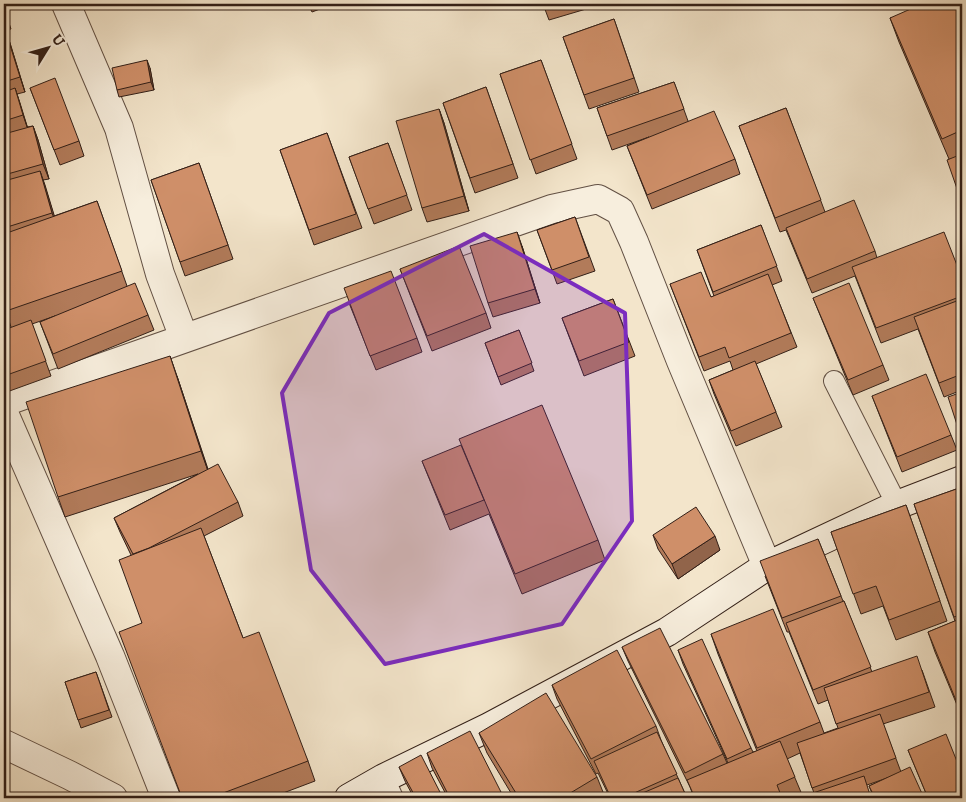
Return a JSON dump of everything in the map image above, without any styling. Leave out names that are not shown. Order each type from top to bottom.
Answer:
[{"type":"street","points":[[66,4],[119,128],[160,274],[184,338]]},
{"type":"street","points":[[4,402],[552,209],[598,199],[620,211],[684,370],[767,566]]},
{"type":"street","points":[[4,413],[110,656],[166,798]]},
{"type":"street","points":[[349,798],[388,788],[488,727],[667,632],[767,566],[897,505],[962,480]]},
{"type":"street","points":[[4,744],[113,798]]},
{"type":"lane","points":[[834,381],[897,505]]},
{"type":"highlighted area","points":[[484,234],[625,313],[632,521],[562,624],[385,664],[311,570],[282,393],[329,313]]},
{"type":"building","points":[[922,4],[962,4],[962,130],[942,139],[890,18]]},
{"type":"building","points":[[614,19],[634,78],[584,95],[563,37]]},
{"type":"building","points":[[4,26],[20,77],[4,82]]},
{"type":"building","points":[[147,60],[151,82],[117,90],[112,68]]},
{"type":"building","points":[[541,60],[572,144],[530,160],[500,74]]},
{"type":"building","points":[[55,78],[79,141],[54,150],[30,88]]},
{"type":"building","points":[[674,82],[684,109],[607,136],[597,108]]},
{"type":"building","points":[[486,87],[513,164],[470,178],[443,103]]},
{"type":"building","points":[[15,88],[23,115],[4,121],[4,92]]},
{"type":"building","points":[[786,108],[821,200],[775,218],[739,126]]},
{"type":"building","points":[[439,109],[464,196],[422,208],[396,121]]},
{"type":"building","points":[[714,111],[735,159],[647,195],[627,146]]},
{"type":"building","points":[[33,126],[43,164],[4,175],[4,134]]},
{"type":"building","points":[[327,133],[356,214],[309,230],[280,150]]},
{"type":"building","points":[[388,143],[407,195],[368,209],[349,157]]},
{"type":"building","points":[[962,154],[962,203],[947,160]]},
{"type":"building","points":[[199,163],[228,245],[180,262],[151,180]]},
{"type":"building","points":[[40,171],[52,213],[4,228],[4,181]]},
{"type":"building","points":[[854,200],[875,251],[807,279],[786,228]]},
{"type":"building","points":[[97,201],[122,271],[6,311],[4,305],[4,234]]},
{"type":"building","points":[[575,217],[589,257],[552,270],[537,230]]},
{"type":"building","points":[[761,225],[777,266],[713,292],[697,250]]},
{"type":"building","points":[[517,232],[535,289],[488,303],[470,246]]},
{"type":"building","points":[[944,232],[962,278],[962,296],[876,328],[852,267]]},
{"type":"building","points":[[459,246],[486,313],[427,336],[400,269]]},
{"type":"building","points":[[391,271],[417,338],[370,356],[344,288]]},
{"type":"building","points":[[701,272],[711,297],[768,274],[791,333],[729,358],[725,347],[699,357],[670,284]]},
{"type":"building","points":[[135,283],[148,315],[53,354],[40,322]]},
{"type":"building","points":[[849,283],[883,365],[848,380],[813,298]]},
{"type":"building","points":[[613,299],[629,342],[579,361],[562,318]]},
{"type":"building","points":[[962,299],[962,374],[939,383],[914,317]]},
{"type":"building","points":[[31,320],[46,361],[4,376],[4,330]]},
{"type":"building","points":[[519,330],[532,363],[498,377],[485,343]]},
{"type":"building","points":[[170,356],[201,451],[58,497],[26,402]]},
{"type":"building","points":[[755,361],[776,412],[731,431],[709,380]]},
{"type":"building","points":[[926,374],[951,435],[897,457],[872,396]]},
{"type":"building","points":[[962,392],[962,440],[948,397]]},
{"type":"building","points":[[542,405],[598,540],[515,574],[459,439]]},
{"type":"building","points":[[461,445],[484,500],[445,515],[422,461]]},
{"type":"building","points":[[218,464],[238,502],[149,548],[133,554],[114,518]]},
{"type":"building","points":[[962,487],[962,614],[954,617],[914,504]]},
{"type":"building","points":[[906,505],[940,601],[889,620],[876,586],[853,594],[831,532]]},
{"type":"building","points":[[696,507],[715,536],[672,564],[653,535]]},
{"type":"building","points":[[201,528],[243,638],[259,632],[308,761],[210,798],[182,798],[119,632],[142,623],[119,560]]},
{"type":"building","points":[[818,539],[841,596],[782,618],[760,561]]},
{"type":"building","points":[[844,601],[871,667],[813,690],[786,623]]},
{"type":"building","points":[[773,609],[820,722],[757,748],[711,634]]},
{"type":"building","points":[[962,618],[962,715],[928,632]]},
{"type":"building","points":[[660,628],[723,754],[685,773],[622,647]]},
{"type":"building","points":[[702,639],[751,748],[727,759],[678,650]]},
{"type":"building","points":[[617,650],[656,726],[591,759],[552,685]]},
{"type":"building","points":[[917,656],[929,692],[836,724],[824,688]]},
{"type":"building","points":[[96,672],[109,710],[78,720],[65,682]]},
{"type":"building","points":[[546,693],[597,777],[562,798],[519,798],[479,733]]},
{"type":"building","points":[[880,714],[896,758],[812,788],[797,743]]},
{"type":"building","points":[[962,727],[962,739],[958,729]]},
{"type":"building","points":[[470,731],[501,792],[488,798],[450,798],[427,753]]},
{"type":"building","points":[[657,732],[677,774],[623,798],[611,798],[594,761]]},
{"type":"building","points":[[946,734],[962,774],[962,798],[928,798],[908,750]]},
{"type":"building","points":[[780,741],[795,777],[777,785],[782,798],[695,798],[687,780]]},
{"type":"building","points":[[421,755],[443,798],[416,798],[399,767]]},
{"type":"building","points":[[910,767],[924,798],[875,798],[869,786]]},
{"type":"building","points":[[864,776],[871,798],[812,798],[810,794]]},
{"type":"building","points":[[678,778],[687,798],[639,798],[638,795]]}]
